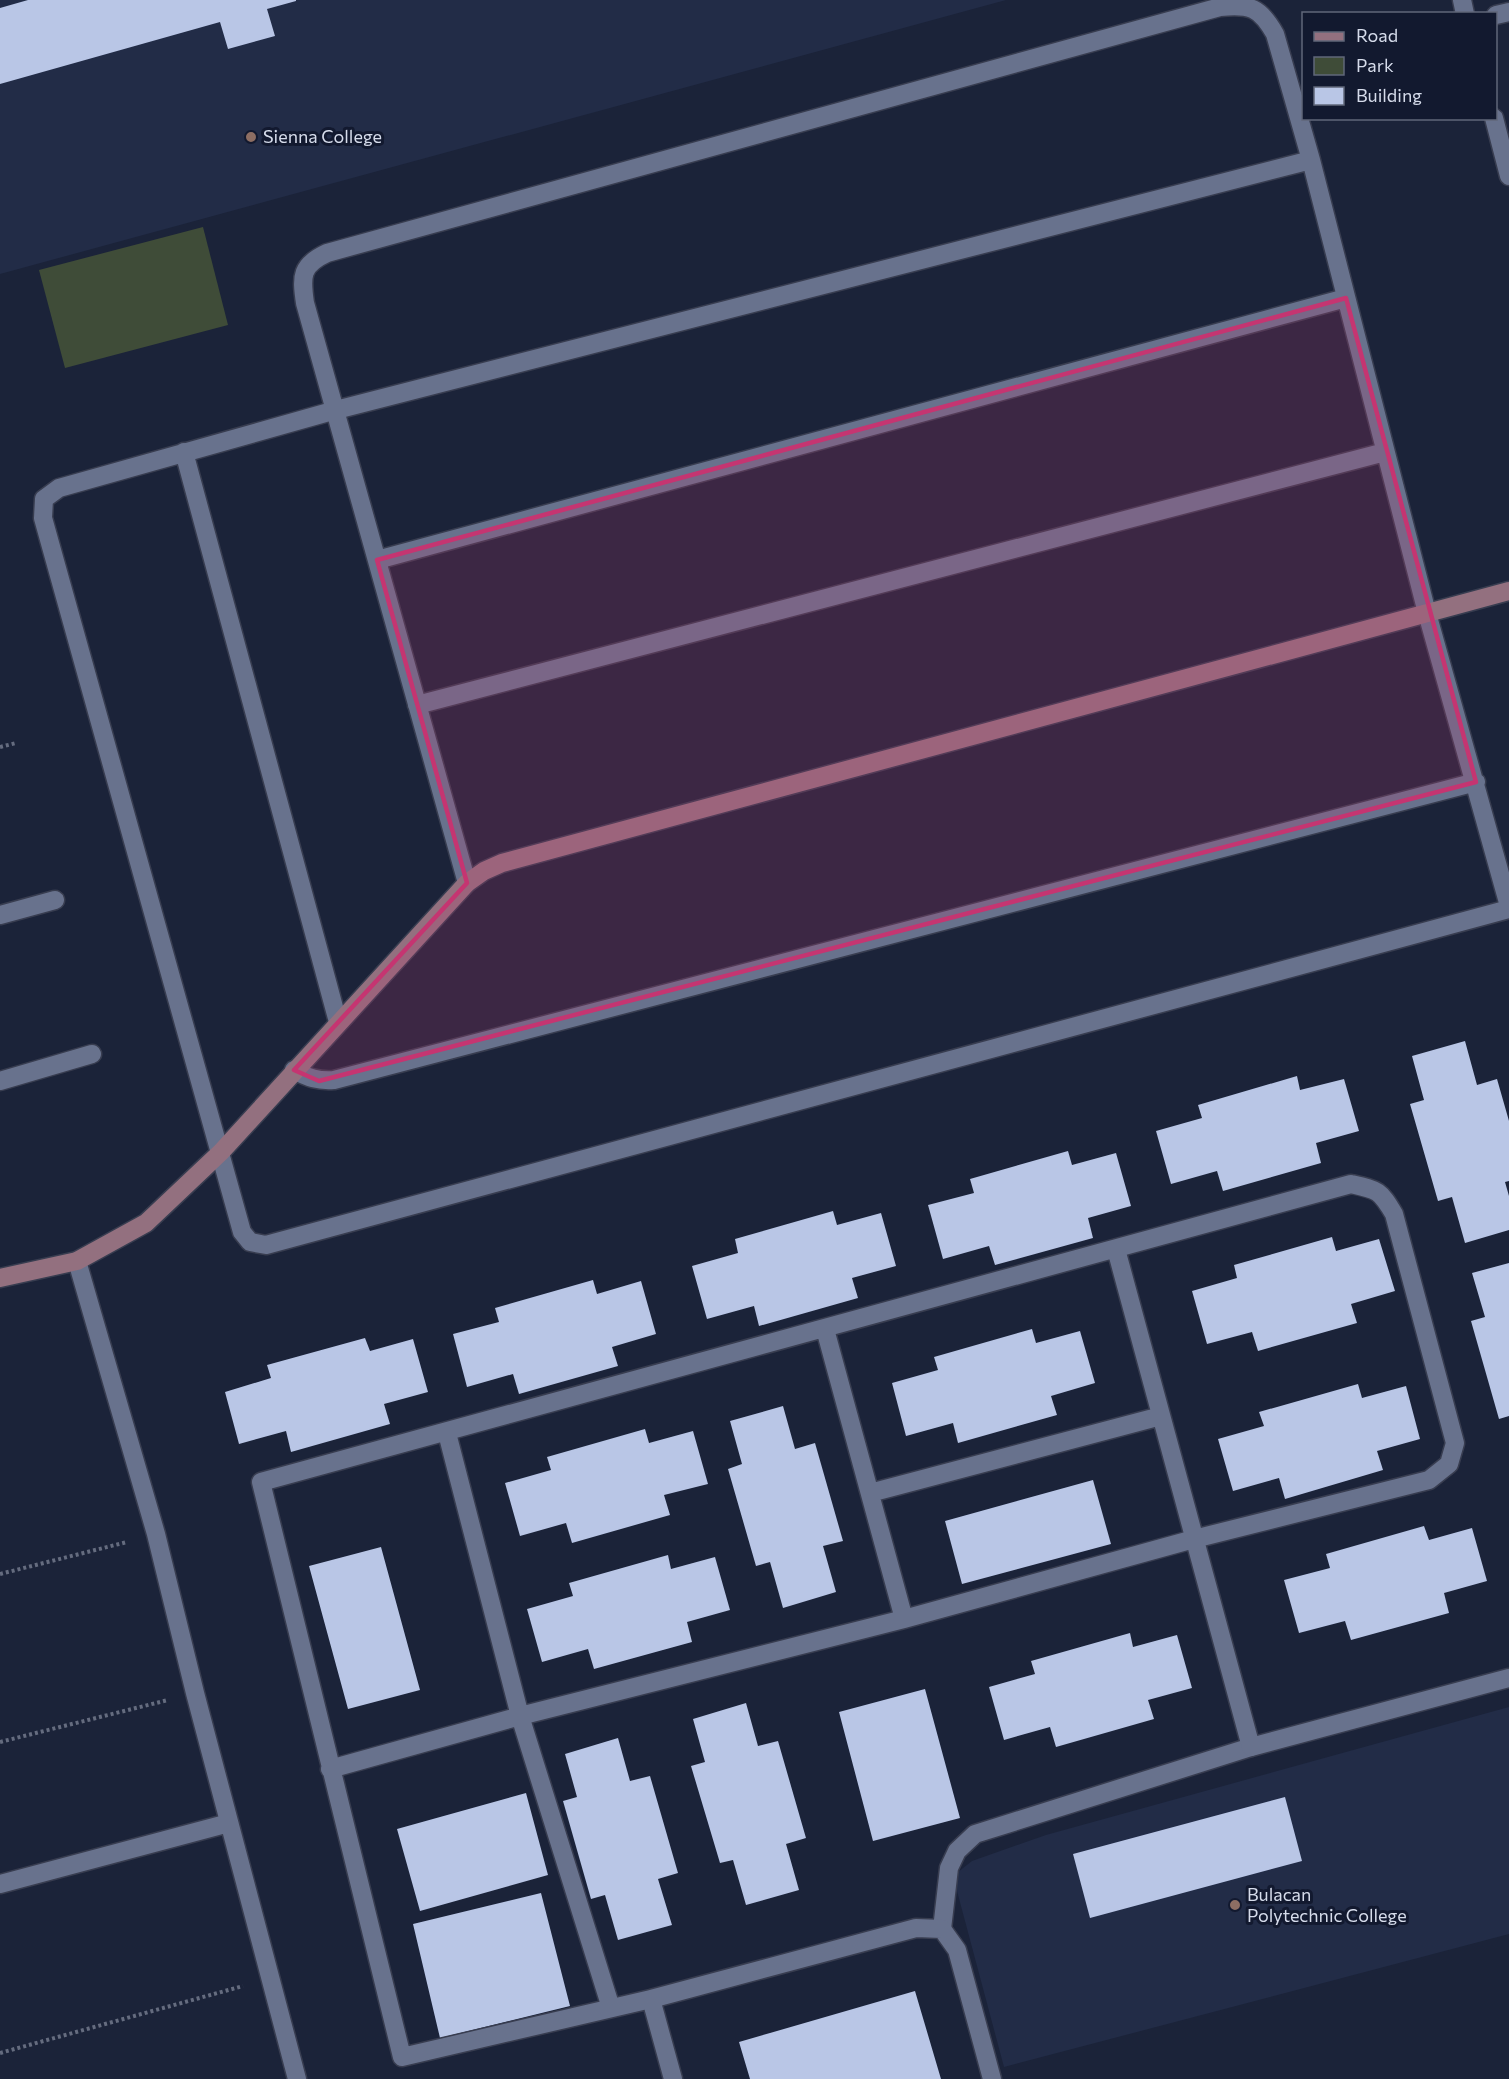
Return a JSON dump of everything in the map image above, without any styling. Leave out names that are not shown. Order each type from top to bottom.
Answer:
[{"type":"street","points":[[467,884],[336,410],[305,303],[304,271],[312,260],[362,243],[1220,7],[1238,5],[1254,8],[1266,18],[1275,34],[1311,160],[1427,613],[1509,907],[267,1245],[250,1242],[242,1232],[43,518],[44,499],[59,488],[184,452],[336,410],[1311,160]]},
{"type":"street","points":[[1495,120],[1509,176]]},
{"type":"street","points":[[377,560],[1346,298]]},
{"type":"street","points":[[184,452],[338,1022]]},
{"type":"street","points":[[417,705],[1385,452]]},
{"type":"street","points":[[0,1278],[77,1261],[146,1223],[221,1152],[467,884],[502,862],[1509,591]]},
{"type":"street","points":[[294,1070],[319,1081],[334,1080],[1476,782]]},
{"type":"street","points":[[0,915],[55,900]]},
{"type":"street","points":[[0,1081],[92,1054]]},
{"type":"street","points":[[330,1769],[520,1716],[904,1619],[1194,1539],[1429,1480],[1449,1464],[1455,1443],[1394,1214],[1383,1194],[1370,1188],[1351,1184],[261,1482],[330,1769],[402,2057],[651,1999],[916,1928],[942,1929]]},
{"type":"street","points":[[1116,1248],[1251,1747]]},
{"type":"street","points":[[77,1261],[156,1534],[195,1693],[297,2079]]},
{"type":"street","points":[[825,1329],[904,1619]]},
{"type":"street","points":[[870,1493],[1161,1416]]},
{"type":"street","points":[[447,1433],[520,1716],[611,2008]]},
{"type":"street","points":[[992,2079],[957,1950],[942,1929],[952,1858],[975,1834],[1251,1747],[1509,1678]]},
{"type":"street","points":[[0,1884],[229,1823]]},
{"type":"street","points":[[651,1999],[673,2079]]},
{"type":"path","points":[[0,747],[16,743]]},
{"type":"path","points":[[0,1574],[156,1534]]},
{"type":"path","points":[[0,1742],[195,1693]]},
{"type":"path","points":[[0,2053],[270,1978]]},
{"type":"highlighted area","points":[[1346,298],[1476,782],[319,1081],[294,1070],[467,883],[377,560]]},
{"type":"shaded area","name":"Sienna College","points":[[0,0],[1006,0],[0,274]]},
{"type":"shaded area","name":"Bulacan Polytechnic College","points":[[1509,1707],[1509,1934],[1004,2067],[953,1876],[972,1861],[1046,1835]]},
{"type":"green space","points":[[203,227],[228,325],[65,368],[39,270]]},
{"type":"building","points":[[28,0],[296,1],[267,9],[275,36],[228,49],[220,22],[0,84],[0,8]]},
{"type":"building","points":[[1465,1041],[1477,1085],[1497,1079],[1509,1121],[1509,1181],[1505,1182],[1509,1196],[1509,1230],[1465,1243],[1452,1197],[1438,1201],[1410,1104],[1424,1100],[1412,1056]]},
{"type":"building","points":[[1297,1076],[1300,1090],[1344,1079],[1359,1131],[1316,1143],[1321,1163],[1223,1191],[1217,1171],[1171,1184],[1156,1131],[1202,1118],[1198,1105]]},
{"type":"building","points":[[1068,1151],[1072,1165],[1116,1153],[1131,1206],[1088,1218],[1093,1238],[995,1265],[989,1246],[943,1259],[928,1205],[974,1193],[970,1179]]},
{"type":"building","points":[[833,1211],[837,1225],[881,1213],[896,1266],[852,1278],[858,1298],[759,1326],[754,1306],[707,1319],[692,1266],[738,1253],[735,1239]]},
{"type":"building","points":[[1332,1237],[1336,1251],[1379,1239],[1395,1291],[1351,1304],[1357,1323],[1258,1351],[1252,1332],[1207,1344],[1192,1291],[1237,1278],[1234,1265]]},
{"type":"building","points":[[1509,1263],[1509,1416],[1499,1419],[1471,1321],[1485,1317],[1472,1273]]},
{"type":"building","points":[[593,1280],[597,1294],[641,1281],[656,1334],[612,1347],[618,1366],[519,1394],[513,1374],[467,1387],[453,1334],[499,1322],[495,1308]]},
{"type":"building","points":[[1032,1329],[1036,1343],[1080,1331],[1095,1383],[1051,1396],[1057,1415],[958,1443],[953,1423],[906,1436],[892,1383],[938,1370],[934,1357]]},
{"type":"building","points":[[365,1338],[370,1351],[413,1339],[428,1392],[384,1404],[390,1424],[291,1452],[286,1431],[239,1444],[225,1392],[271,1378],[267,1365]]},
{"type":"building","points":[[1358,1384],[1362,1398],[1406,1386],[1420,1439],[1377,1451],[1383,1470],[1285,1499],[1279,1478],[1233,1491],[1218,1439],[1264,1426],[1259,1412]]},
{"type":"building","points":[[783,1406],[795,1449],[815,1443],[843,1541],[823,1546],[836,1592],[783,1608],[770,1562],[756,1566],[728,1469],[742,1464],[730,1421]]},
{"type":"building","points":[[645,1429],[649,1443],[693,1431],[708,1484],[664,1495],[670,1515],[572,1543],[566,1523],[520,1536],[505,1483],[551,1470],[547,1457]]},
{"type":"building","points":[[1093,1480],[1111,1544],[962,1584],[945,1521]]},
{"type":"building","points":[[1424,1526],[1429,1540],[1472,1528],[1487,1581],[1444,1593],[1449,1613],[1351,1640],[1345,1621],[1299,1633],[1284,1580],[1330,1568],[1326,1554]]},
{"type":"building","points":[[381,1547],[420,1690],[348,1709],[309,1566]]},
{"type":"building","points":[[668,1555],[671,1569],[715,1557],[730,1610],[687,1622],[692,1642],[594,1669],[588,1649],[542,1662],[527,1609],[573,1596],[569,1583]]},
{"type":"building","points":[[1130,1633],[1133,1647],[1177,1635],[1192,1688],[1148,1700],[1154,1719],[1056,1747],[1050,1727],[1004,1740],[989,1687],[1035,1674],[1031,1661]]},
{"type":"building","points":[[925,1689],[960,1818],[873,1841],[839,1712]]},
{"type":"building","points":[[746,1703],[758,1746],[778,1741],[806,1838],[786,1844],[799,1890],[746,1905],[733,1860],[720,1863],[691,1766],[705,1762],[693,1719]]},
{"type":"building","points":[[618,1738],[630,1781],[650,1776],[678,1873],[658,1879],[672,1925],[618,1940],[605,1895],[591,1899],[563,1801],[577,1797],[565,1754]]},
{"type":"building","points":[[526,1793],[548,1875],[420,1911],[397,1829]]},
{"type":"building","points":[[1285,1797],[1302,1861],[1090,1918],[1073,1854]]},
{"type":"building","points":[[541,1893],[570,2006],[440,2038],[413,1924]]},
{"type":"building","points":[[915,1991],[941,2079],[750,2079],[739,2042]]},
{"type":"place","name":"Sienna College","points":[[251,137]]},
{"type":"place","name":"Bulacan Polytechnic College","points":[[1235,1905]]}]
